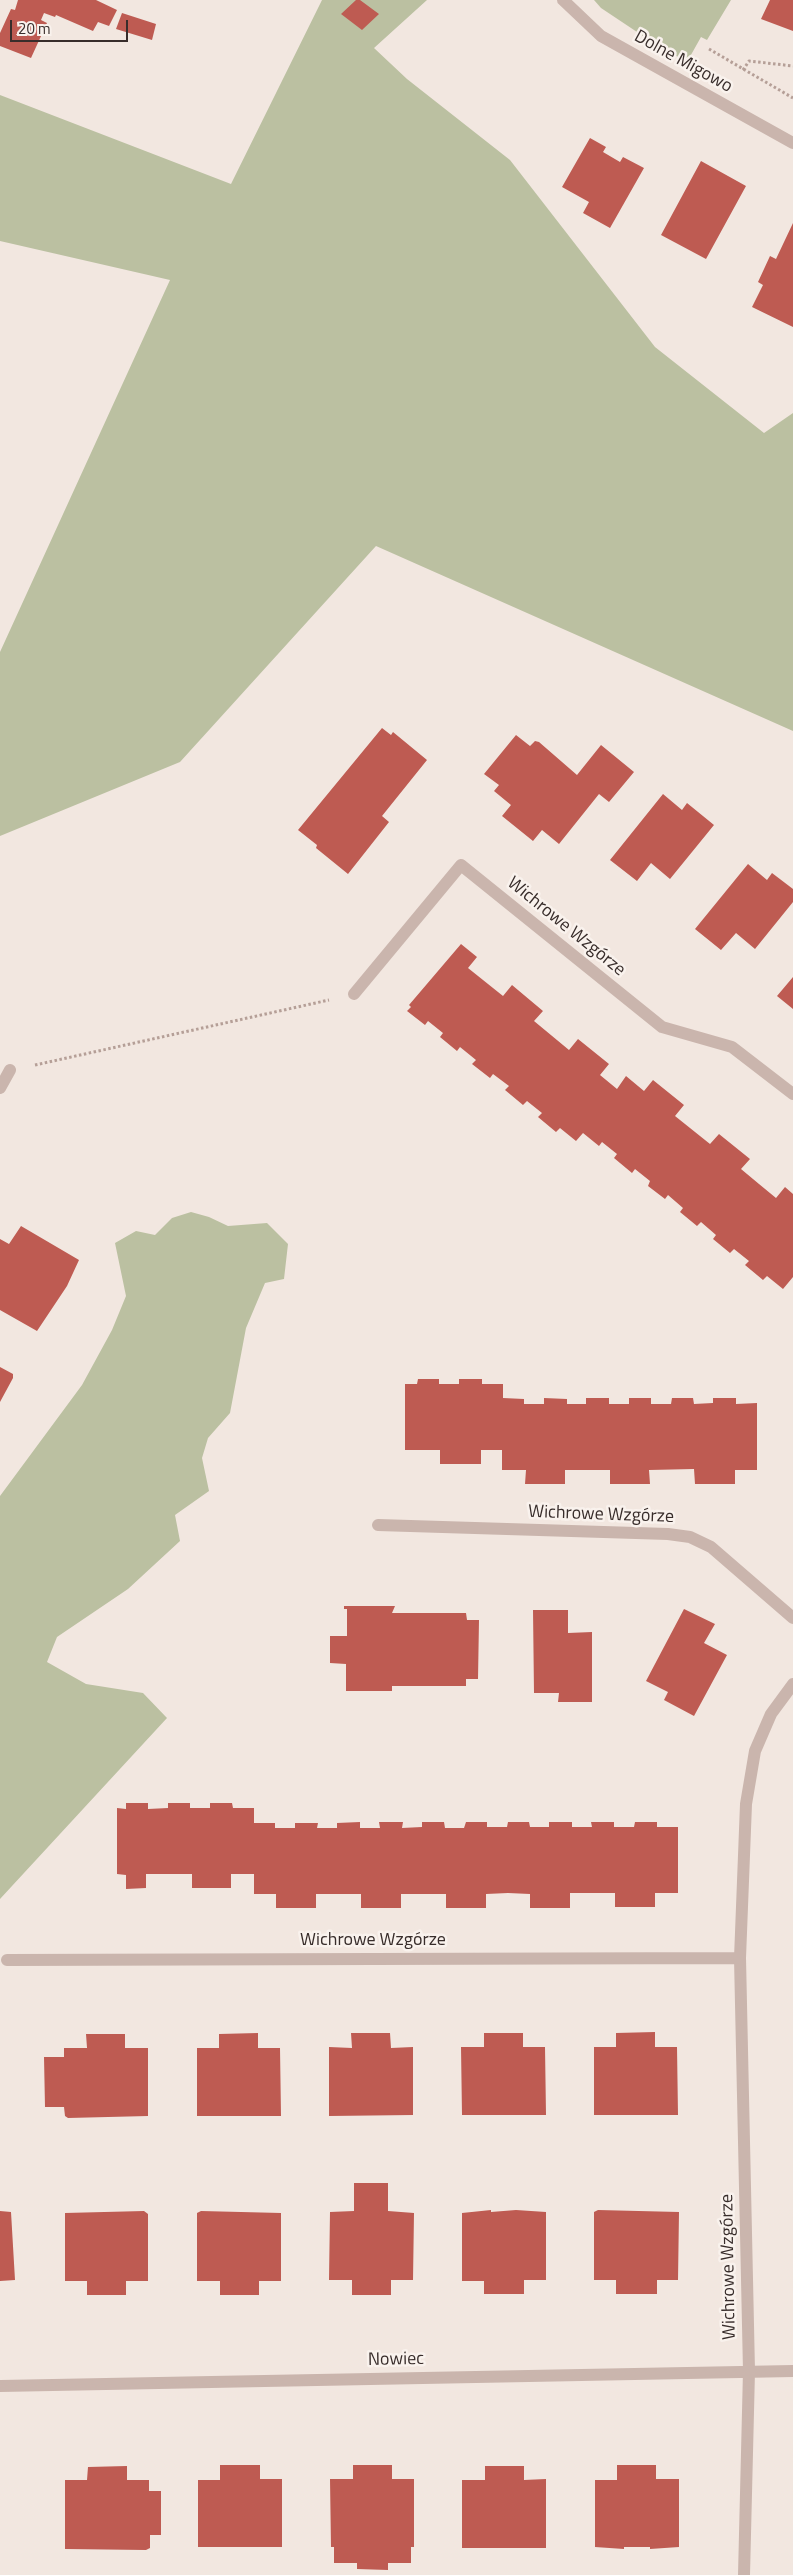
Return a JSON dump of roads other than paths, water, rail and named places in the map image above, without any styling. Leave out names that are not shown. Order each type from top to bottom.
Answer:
[{"type":"street","name":"Dolne Migowo","points":[[563,0],[601,36],[793,143]]},
{"type":"street","name":"Wichrowe Wzgórze","points":[[354,994],[461,865],[662,1027],[732,1046],[793,1094]]},
{"type":"street","points":[[0,1088],[10,1070]]},
{"type":"street","name":"Wichrowe Wzgórze","points":[[378,1526],[668,1534],[690,1537],[711,1547],[793,1618]]},
{"type":"street","name":"Wichrowe Wzgórze","points":[[744,2575],[749,2371],[740,1958],[746,1804],[755,1751],[771,1714],[793,1684]]},
{"type":"street","name":"Wichrowe Wzgórze","points":[[6,1960],[740,1958]]},
{"type":"street","name":"Nowiec","points":[[0,2386],[749,2371],[793,2372]]}]
